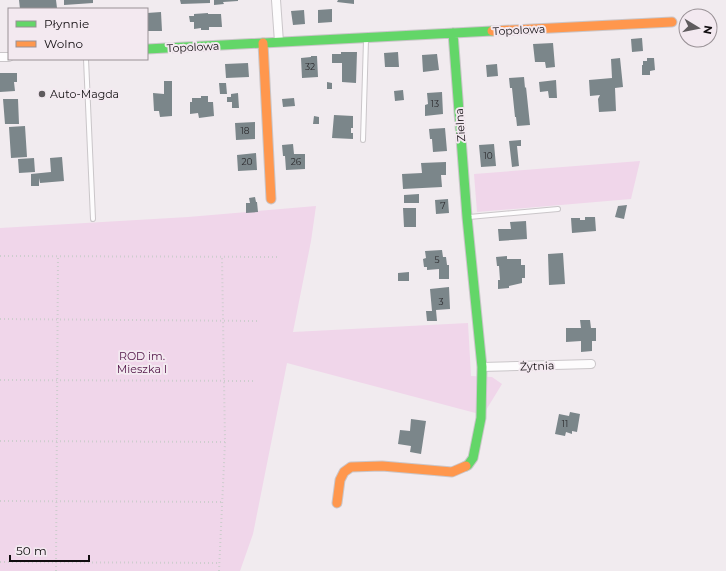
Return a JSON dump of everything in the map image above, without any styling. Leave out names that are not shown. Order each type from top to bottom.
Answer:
[{"type":"street","points":[[276,0],[279,42]]},
{"type":"street","name":"Topolowa","points":[[148,50],[672,22]]},
{"type":"street","name":"Zielna","points":[[336,503],[340,480],[344,472],[351,468],[382,466],[452,472],[468,465],[473,458],[481,418],[482,368],[467,217],[453,33]]},
{"type":"street","points":[[263,43],[271,200]]},
{"type":"street","name":"Żytnia","points":[[482,368],[591,364]]},
{"type":"lane","points":[[363,140],[366,38]]},
{"type":"lane","points":[[86,60],[93,219]]},
{"type":"lane","points":[[467,217],[558,209]]},
{"type":"path","points":[[0,256],[278,257]]},
{"type":"path","points":[[56,571],[58,256]]},
{"type":"path","points":[[219,571],[225,442],[222,257]]},
{"type":"path","points":[[0,319],[257,321]]},
{"type":"path","points":[[0,380],[254,381]]},
{"type":"path","points":[[0,441],[225,442]]},
{"type":"path","points":[[0,501],[223,502]]},
{"type":"path","points":[[0,562],[220,563]]},
{"type":"green space","points":[[640,161],[631,199],[477,212],[474,174]]},
{"type":"green space","name":"ROD im. Mieszka I","points":[[316,206],[311,241],[293,332],[468,323],[471,376],[492,377],[502,384],[483,415],[287,363],[253,534],[240,571],[0,571],[0,228],[188,217]]},
{"type":"building","points":[[19,0],[56,0],[57,8],[20,8]]},
{"type":"building","points":[[64,0],[93,0],[93,3],[64,5]]},
{"type":"building","points":[[180,0],[210,0],[210,3],[181,4]]},
{"type":"building","points":[[214,0],[238,1],[223,2],[224,4],[214,5]]},
{"type":"building","points":[[338,0],[354,0],[354,4],[337,2]]},
{"type":"building","points":[[332,9],[332,22],[318,23],[318,10]]},
{"type":"building","points":[[304,10],[305,24],[293,25],[291,11]]},
{"type":"building","points":[[161,12],[162,31],[148,31],[148,13]]},
{"type":"building","points":[[208,13],[221,14],[222,27],[209,27],[209,30],[201,30],[201,28],[194,29],[194,22],[190,22],[189,16]]},
{"type":"building","points":[[642,38],[643,51],[632,52],[631,39]]},
{"type":"building","points":[[553,43],[555,67],[546,68],[545,62],[535,62],[533,44]]},
{"type":"building","points":[[341,52],[357,52],[356,83],[342,82],[342,63],[332,63],[332,54],[341,54]]},
{"type":"building","points":[[398,52],[399,67],[385,67],[384,53]]},
{"type":"building","points":[[437,54],[439,70],[423,72],[422,55]]},
{"type":"building","points":[[317,56],[318,77],[302,78],[301,58]]},
{"type":"building","points":[[620,58],[623,87],[615,88],[616,111],[599,112],[598,99],[600,95],[590,96],[589,80],[612,78],[611,59]]},
{"type":"building","points":[[647,58],[654,58],[655,70],[650,71],[650,75],[642,75],[643,61],[647,61]]},
{"type":"building","points":[[248,63],[249,77],[226,78],[225,64]]},
{"type":"building","points":[[497,64],[498,76],[487,77],[486,65]]},
{"type":"building","points":[[0,73],[17,73],[17,82],[14,82],[15,91],[0,92]]},
{"type":"building","points":[[524,77],[530,125],[517,126],[512,88],[510,88],[509,78]]},
{"type":"building","points":[[556,80],[557,98],[549,98],[548,91],[540,92],[539,82]]},
{"type":"building","points":[[164,81],[172,81],[172,116],[160,117],[159,111],[154,111],[153,93],[164,94]]},
{"type":"building","points":[[327,82],[332,83],[332,89],[327,89]]},
{"type":"building","points":[[219,83],[226,83],[227,94],[220,94]]},
{"type":"building","points":[[403,90],[404,100],[395,101],[394,91]]},
{"type":"building","points":[[442,92],[443,114],[425,116],[425,105],[428,104],[427,93]]},
{"type":"building","points":[[238,93],[239,108],[232,108],[232,102],[227,102],[227,97],[231,97],[231,94]]},
{"type":"building","points":[[201,96],[208,96],[208,102],[213,102],[214,116],[199,118],[198,113],[190,114],[190,102],[192,102],[192,98],[201,98]]},
{"type":"building","points":[[294,98],[295,106],[283,107],[282,99]]},
{"type":"building","points":[[3,99],[18,99],[19,124],[5,124]]},
{"type":"building","points":[[334,115],[353,116],[353,128],[351,128],[351,133],[353,133],[353,139],[332,138]]},
{"type":"building","points":[[314,116],[319,117],[319,124],[313,124]]},
{"type":"building","points":[[255,122],[255,139],[236,140],[235,123]]},
{"type":"building","points":[[25,126],[27,157],[11,158],[9,127]]},
{"type":"building","points":[[445,128],[447,151],[433,152],[432,139],[430,139],[429,129]]},
{"type":"building","points":[[521,140],[521,146],[517,146],[519,166],[512,167],[509,141]]},
{"type":"building","points":[[293,144],[294,154],[305,154],[305,169],[286,170],[285,156],[283,156],[282,145]]},
{"type":"building","points":[[494,144],[496,166],[481,167],[479,145]]},
{"type":"building","points":[[256,153],[257,170],[238,171],[237,155]]},
{"type":"building","points":[[62,157],[64,181],[40,183],[39,178],[39,186],[31,186],[31,174],[51,172],[50,158]]},
{"type":"building","points":[[34,158],[35,172],[19,173],[18,159]]},
{"type":"building","points":[[446,162],[446,175],[441,175],[442,187],[403,189],[402,174],[422,173],[421,163]]},
{"type":"building","points":[[419,194],[419,203],[404,203],[404,195]]},
{"type":"building","points":[[255,197],[258,212],[246,213],[246,203],[250,203],[249,198]]},
{"type":"building","points":[[448,199],[449,213],[436,214],[435,200]]},
{"type":"building","points":[[627,205],[624,219],[615,217],[618,206]]},
{"type":"building","points":[[403,208],[416,208],[416,227],[404,227]]},
{"type":"building","points":[[585,217],[595,217],[596,231],[572,233],[571,218],[580,218],[580,220],[585,220]]},
{"type":"building","points":[[526,221],[527,239],[499,241],[498,229],[511,229],[510,222]]},
{"type":"building","points":[[442,250],[443,257],[446,257],[447,265],[449,265],[449,279],[439,279],[439,269],[427,270],[427,267],[424,267],[423,259],[426,258],[425,251]]},
{"type":"building","points":[[563,253],[565,284],[549,285],[548,254]]},
{"type":"building","points":[[507,256],[507,259],[521,259],[521,265],[525,265],[525,278],[522,278],[522,283],[509,286],[509,288],[498,289],[498,280],[500,280],[499,266],[497,266],[496,257]]},
{"type":"building","points":[[409,272],[409,281],[398,281],[398,273]]},
{"type":"building","points":[[449,287],[450,309],[436,310],[437,321],[427,321],[426,311],[432,311],[430,289]]},
{"type":"building","points":[[580,320],[590,320],[591,328],[596,328],[596,341],[592,341],[592,351],[581,352],[581,341],[566,342],[566,328],[581,328]]},
{"type":"building","points":[[570,412],[580,414],[577,432],[572,431],[572,434],[566,432],[565,436],[555,434],[559,414],[569,416]]},
{"type":"building","points":[[411,419],[426,421],[421,454],[410,452],[411,446],[398,444],[400,430],[410,431]]},
{"type":"traffic: fast","points":[[148,49],[492,31]]},
{"type":"traffic: fast","points":[[453,33],[467,217],[482,367],[481,418],[473,458],[466,466]]},
{"type":"traffic: slow","points":[[492,31],[672,22]]},
{"type":"traffic: slow","points":[[263,43],[271,199]]},
{"type":"traffic: slow","points":[[337,503],[340,480],[344,472],[351,467],[382,466],[452,472],[466,466]]},
{"type":"place","name":"Auto-Magda","points":[[42,94]]}]
